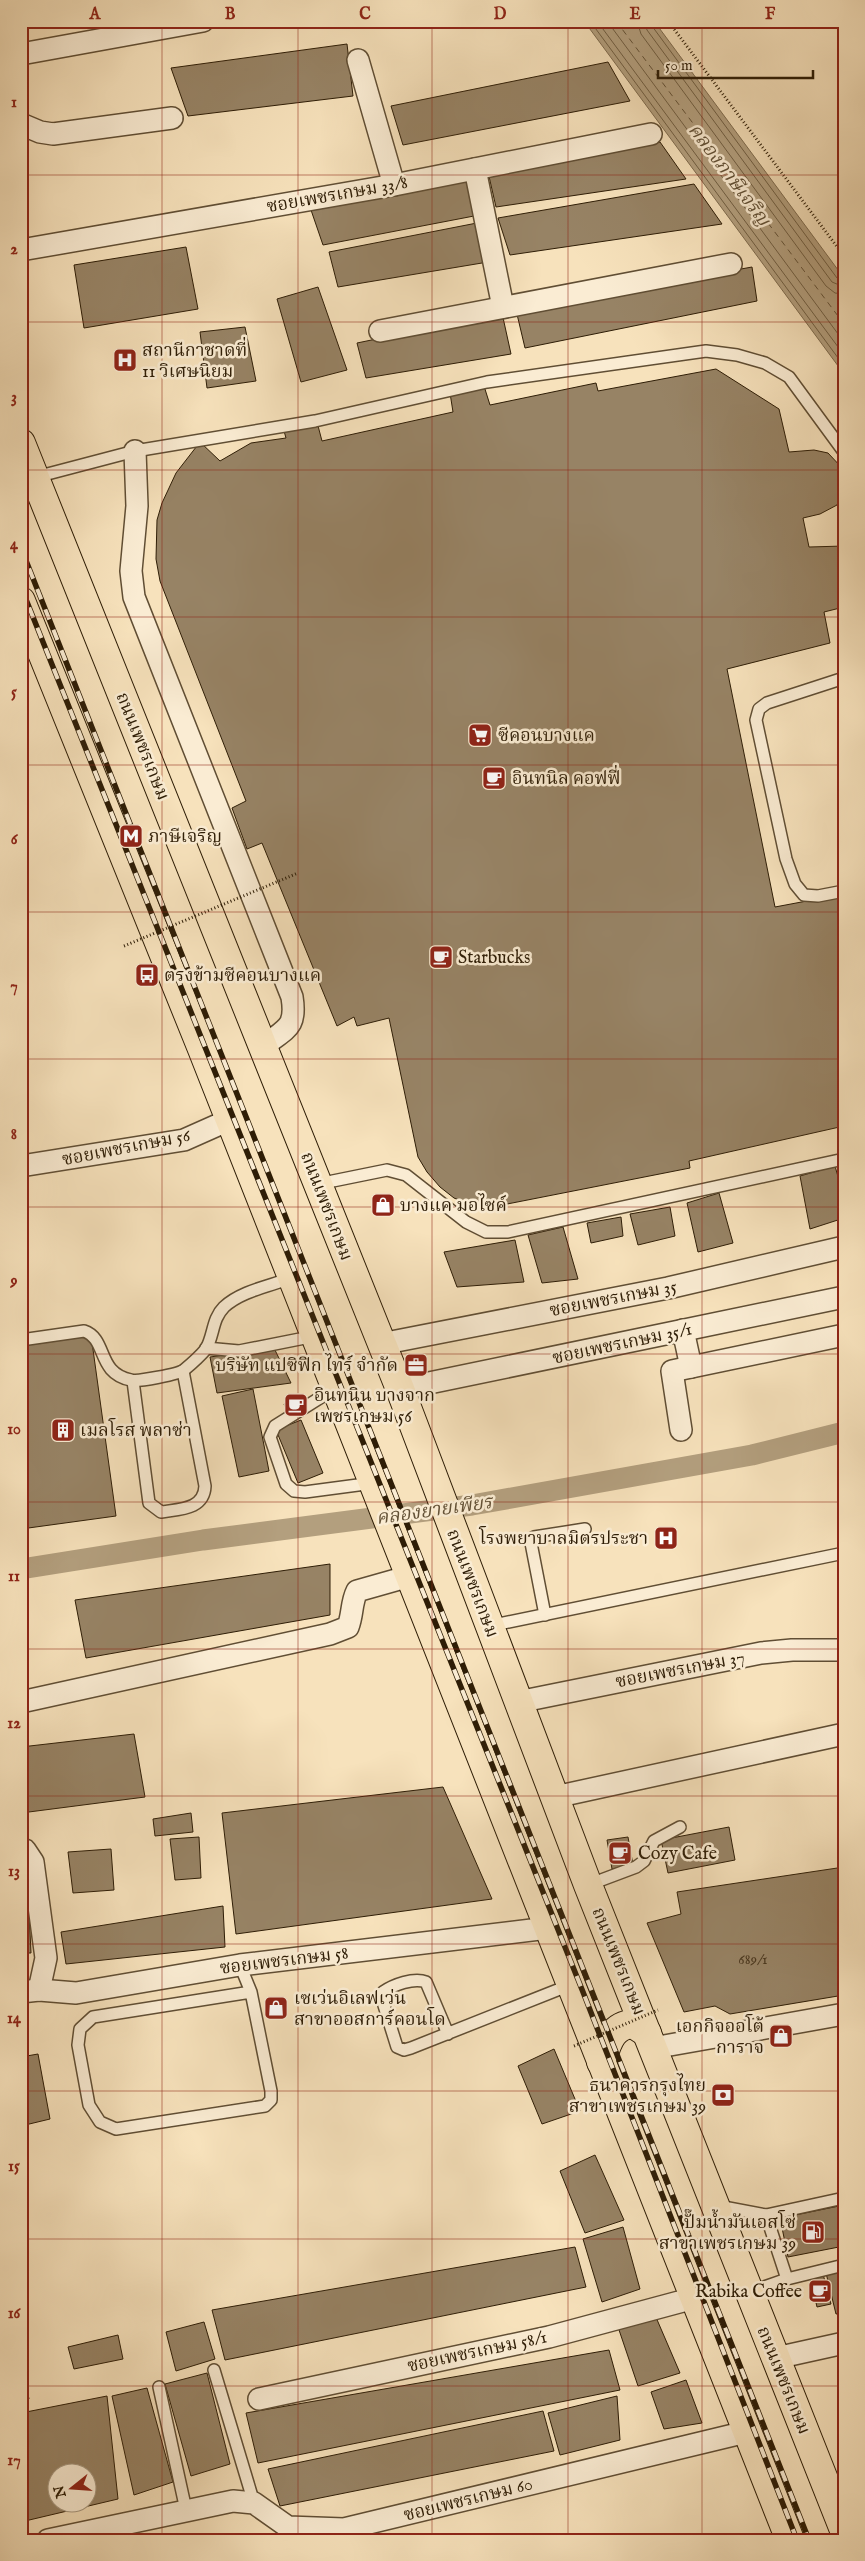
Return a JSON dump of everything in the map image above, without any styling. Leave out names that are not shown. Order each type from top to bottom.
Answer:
[{"type":"main road","name":"ถนนเพชรเกษม","points":[[21,443],[264,1046],[400,1390],[633,1999],[653,2030],[716,2206],[844,2530]]},
{"type":"main road","points":[[21,601],[230,1120],[315,1336],[334,1390],[375,1486],[790,2540]]},
{"type":"main road","points":[[583,2017],[598,2020],[616,2018],[626,2013],[631,2007],[633,1999]]},
{"type":"main road","points":[[601,2062],[609,2041],[619,2028],[633,2024],[653,2030]]},
{"type":"street","points":[[21,54],[203,21]]},
{"type":"street","points":[[358,60],[394,184]]},
{"type":"street","points":[[21,124],[40,132],[53,134],[172,118]]},
{"type":"street","name":"ซอยเพชรเกษม 33/8","points":[[21,250],[394,184],[651,134]]},
{"type":"street","points":[[475,169],[503,307]]},
{"type":"street","points":[[380,331],[731,264]]},
{"type":"street","points":[[135,451],[137,506],[131,571],[134,597],[292,997],[295,1016],[289,1026],[264,1046]]},
{"type":"street","name":"ซอยเพชรเกษม 56","points":[[21,1166],[184,1140],[230,1120]]},
{"type":"street","name":"ซอยเพชรเกษม 35","points":[[381,1344],[668,1288],[844,1247]]},
{"type":"street","name":"ซอยเพชรเกษม 35/1","points":[[400,1390],[844,1296]]},
{"type":"street","points":[[683,1330],[691,1367]]},
{"type":"street","points":[[681,1430],[672,1371],[844,1335]]},
{"type":"street","points":[[21,1702],[330,1634],[348,1627],[352,1615],[352,1602],[357,1592],[410,1576]]},
{"type":"street","name":"ซอยเพชรเกษม 37","points":[[518,1702],[761,1653],[792,1650],[844,1650]]},
{"type":"street","points":[[555,1797],[844,1734]]},
{"type":"street","points":[[21,1849],[25,1850],[33,1862],[46,1958],[30,1991]]},
{"type":"street","name":"ซอยเพชรเกษม 58","points":[[30,1991],[76,1993],[240,1965],[548,1928]]},
{"type":"street","points":[[653,2030],[844,2014]]},
{"type":"street","name":"ซอยเพชรเกษม 58/1","points":[[259,2399],[548,2336],[694,2298]]},
{"type":"street","points":[[776,2358],[844,2343]]},
{"type":"street","name":"ซอยเพชรเกษม 60","points":[[254,2503],[288,2527],[344,2530],[746,2432]]},
{"type":"street","points":[[48,2540],[232,2501],[254,2503]]},
{"type":"lane","points":[[36,477],[135,451],[315,421],[486,382],[706,351],[737,355],[755,360],[789,377],[844,452]]},
{"type":"lane","points":[[844,678],[767,703],[759,710],[756,720],[786,859],[795,884],[804,895],[818,896],[844,891]]},
{"type":"lane","points":[[318,1184],[387,1170],[406,1175],[466,1222],[486,1232],[508,1232],[844,1159]]},
{"type":"lane","points":[[21,1340],[84,1330],[96,1339],[110,1370],[133,1381],[183,1371],[206,1348],[214,1322],[224,1307],[241,1296],[291,1278]]},
{"type":"lane","points":[[206,1348],[239,1351],[315,1336]]},
{"type":"lane","points":[[133,1381],[149,1503],[160,1512],[190,1507],[201,1502],[205,1495],[205,1486],[183,1371]]},
{"type":"lane","points":[[334,1390],[275,1426],[272,1431],[270,1438],[286,1484],[294,1491],[305,1492],[375,1486]]},
{"type":"lane","points":[[545,1615],[531,1543],[534,1537],[585,1529]]},
{"type":"lane","points":[[490,1626],[844,1553]]},
{"type":"lane","points":[[588,1885],[636,1867],[644,1861],[654,1841],[680,1827]]},
{"type":"lane","points":[[240,1965],[251,1992],[271,2090],[271,2100],[265,2106],[116,2129],[100,2122],[89,2105],[78,2045],[80,2029],[93,2017],[251,1992]]},
{"type":"lane","points":[[448,2034],[426,1982],[420,1979],[390,1987],[383,1992],[382,1999],[397,2047],[404,2050],[448,2034],[570,1984]]},
{"type":"lane","points":[[716,2206],[766,2215],[844,2198]]},
{"type":"lane","points":[[766,2215],[787,2279]]},
{"type":"lane","points":[[750,2292],[787,2279],[844,2265]]},
{"type":"lane","points":[[214,2370],[254,2503]]},
{"type":"lane","points":[[159,2387],[186,2510]]},
{"type":"path","points":[[668,21],[844,256]]},
{"type":"path","points":[[124,946],[298,873]]},
{"type":"path","points":[[574,2046],[653,2030]]},
{"type":"water","name":"คลองภาษีเจริญ","points":[[584,21],[654,21],[844,278],[844,374]]},
{"type":"building","points":[[347,44],[353,96],[188,116],[171,68]]},
{"type":"building","points":[[608,62],[630,101],[403,145],[391,106]]},
{"type":"building","points":[[660,142],[686,179],[496,207],[488,172]]},
{"type":"building","points":[[469,178],[474,216],[323,245],[311,210]]},
{"type":"building","points":[[694,184],[722,224],[510,255],[498,218]]},
{"type":"building","points":[[482,222],[488,262],[338,287],[329,252]]},
{"type":"building","points":[[186,247],[198,309],[84,328],[74,265]]},
{"type":"building","points":[[752,267],[757,301],[525,348],[516,310]]},
{"type":"building","points":[[318,287],[347,370],[301,382],[277,299]]},
{"type":"building","points":[[502,313],[511,354],[366,378],[357,343]]},
{"type":"building","points":[[245,327],[256,381],[207,388],[200,332]]},
{"type":"building","name":"ซีคอนบางแค","points":[[716,369],[779,409],[789,452],[814,450],[828,453],[844,470],[844,492],[837,505],[820,514],[803,518],[809,547],[844,546],[844,607],[824,612],[830,643],[727,669],[775,907],[844,894],[844,1126],[689,1161],[690,1168],[492,1207],[471,1205],[454,1198],[440,1187],[427,1172],[418,1157],[389,1018],[357,1026],[354,1017],[337,1026],[262,843],[247,849],[232,808],[246,801],[160,581],[156,559],[157,520],[162,503],[176,473],[200,442],[220,461],[251,443],[286,438],[284,431],[317,422],[322,441],[453,412],[450,393],[484,386],[490,405],[596,383],[598,391]]},
{"type":"building","points":[[835,1166],[844,1198],[844,1218],[810,1229],[800,1176]]},
{"type":"building","points":[[719,1193],[733,1243],[698,1252],[687,1203]]},
{"type":"building","points":[[670,1207],[675,1236],[638,1245],[630,1214]]},
{"type":"building","points":[[621,1217],[623,1236],[591,1243],[587,1223]]},
{"type":"building","points":[[563,1227],[578,1279],[542,1283],[528,1235]]},
{"type":"building","points":[[515,1240],[524,1282],[457,1287],[444,1252]]},
{"type":"building","name":"เมลโรส พลาซ่า","points":[[91,1335],[116,1516],[21,1529],[21,1345]]},
{"type":"building","points":[[274,1348],[291,1383],[217,1393],[210,1357]]},
{"type":"building","points":[[253,1389],[269,1471],[239,1477],[222,1396]]},
{"type":"building","name":"อินทนิน บางจาก เพชรเกษม 56","points":[[305,1395],[308,1406],[289,1415],[284,1404]]},
{"type":"building","points":[[301,1420],[323,1473],[298,1483],[276,1430]]},
{"type":"building","points":[[330,1564],[330,1615],[86,1658],[75,1600]]},
{"type":"building","points":[[134,1734],[145,1797],[21,1813],[21,1747]]},
{"type":"building","points":[[443,1787],[492,1899],[236,1934],[222,1813]]},
{"type":"building","points":[[191,1813],[193,1832],[155,1836],[153,1819]]},
{"type":"building","points":[[729,1827],[735,1860],[668,1873],[661,1840]]},
{"type":"building","points":[[199,1837],[201,1878],[175,1880],[170,1839]]},
{"type":"building","name":"Cozy Cafe","points":[[628,1837],[633,1865],[612,1869],[607,1840]]},
{"type":"building","points":[[111,1849],[114,1890],[73,1893],[68,1852]]},
{"type":"building","points":[[844,1867],[844,1995],[730,2014],[715,2006],[684,2012],[647,1923],[681,1914],[677,1892]]},
{"type":"building","points":[[223,1906],[225,1947],[66,1964],[61,1932]]},
{"type":"building","points":[[29,1911],[31,1953],[21,1953],[21,1912]]},
{"type":"building","points":[[554,2049],[580,2111],[542,2124],[518,2066]]},
{"type":"building","points":[[38,2054],[50,2119],[21,2126],[21,2057]]},
{"type":"building","points":[[595,2155],[624,2220],[585,2233],[560,2171]]},
{"type":"building","name":"ปั๊มน้ำมันเอสโซ่ สาขาเพชรเกษม 39","points":[[844,2205],[844,2246],[788,2257],[780,2218]]},
{"type":"building","points":[[623,2227],[640,2289],[602,2302],[583,2239]]},
{"type":"building","points":[[575,2247],[586,2287],[225,2360],[212,2310]]},
{"type":"building","points":[[844,2269],[844,2313],[836,2314],[826,2273]]},
{"type":"building","name":"Rabika Coffee","points":[[823,2274],[831,2304],[817,2307],[810,2277]]},
{"type":"building","points":[[655,2315],[680,2373],[638,2386],[617,2324]]},
{"type":"building","points":[[204,2322],[215,2359],[176,2371],[166,2332]]},
{"type":"building","points":[[118,2335],[123,2359],[74,2369],[68,2347]]},
{"type":"building","points":[[609,2350],[620,2390],[258,2463],[246,2413]]},
{"type":"building","points":[[207,2373],[230,2464],[191,2476],[165,2384]]},
{"type":"building","points":[[24,2376],[29,2399],[21,2401],[21,2377]]},
{"type":"building","points":[[686,2380],[702,2423],[664,2429],[651,2392]]},
{"type":"building","points":[[147,2388],[173,2482],[134,2495],[112,2396]]},
{"type":"building","points":[[107,2396],[118,2499],[98,2504],[98,2464],[48,2464],[48,2514],[55,2514],[25,2521],[21,2506],[21,2413]]},
{"type":"building","points":[[617,2396],[620,2440],[560,2455],[548,2413]]},
{"type":"building","points":[[543,2411],[554,2451],[280,2506],[268,2469]]},
{"type":"waterway","name":"คลองยายเพียร","points":[[21,1569],[203,1540],[472,1505],[752,1455],[844,1432]]},
{"type":"ferry route","points":[[616,21],[844,324]]},
{"type":"railway","points":[[21,548],[809,2540]]},
{"type":"railway","points":[[21,587],[583,1992],[797,2540]]},
{"type":"place","name":"สถานีกาชาดที่ 11 วิเศษนิยม","points":[[125,360]]},
{"type":"place","name":"ซีคอนบางแค","points":[[480,735]]},
{"type":"place","name":"อินทนิล คอฟฟี่","points":[[494,778]]},
{"type":"place","name":"ภาษีเจริญ","points":[[131,836]]},
{"type":"place","name":"Starbucks","points":[[441,957]]},
{"type":"place","name":"ตรงข้ามซีคอนบางแค","points":[[147,975]]},
{"type":"place","name":"บางแค มอไซค์","points":[[383,1205]]},
{"type":"place","name":"บริษัท แปซิฟิก ไทร์ จำกัด","points":[[416,1365]]},
{"type":"place","name":"อินทนิน บางจาก เพชรเกษม 56","points":[[296,1405]]},
{"type":"place","name":"เมลโรส พลาซ่า","points":[[63,1430]]},
{"type":"place","name":"โรงพยาบาลมิตรประชา","points":[[666,1538]]},
{"type":"place","name":"Cozy Cafe","points":[[620,1853]]},
{"type":"place","name":"เซเว่นอิเลฟเว่น สาขาออสการ์คอนโด","points":[[276,2008]]},
{"type":"place","name":"เอกกิจออโต้ การาจ","points":[[781,2036]]},
{"type":"place","name":"ธนาคารกรุงไทย สาขาเพชรเกษม 39","points":[[723,2095]]},
{"type":"place","name":"ปั๊มน้ำมันเอสโซ่ สาขาเพชรเกษม 39","points":[[813,2232]]},
{"type":"place","name":"Rabika Coffee","points":[[820,2291]]}]
